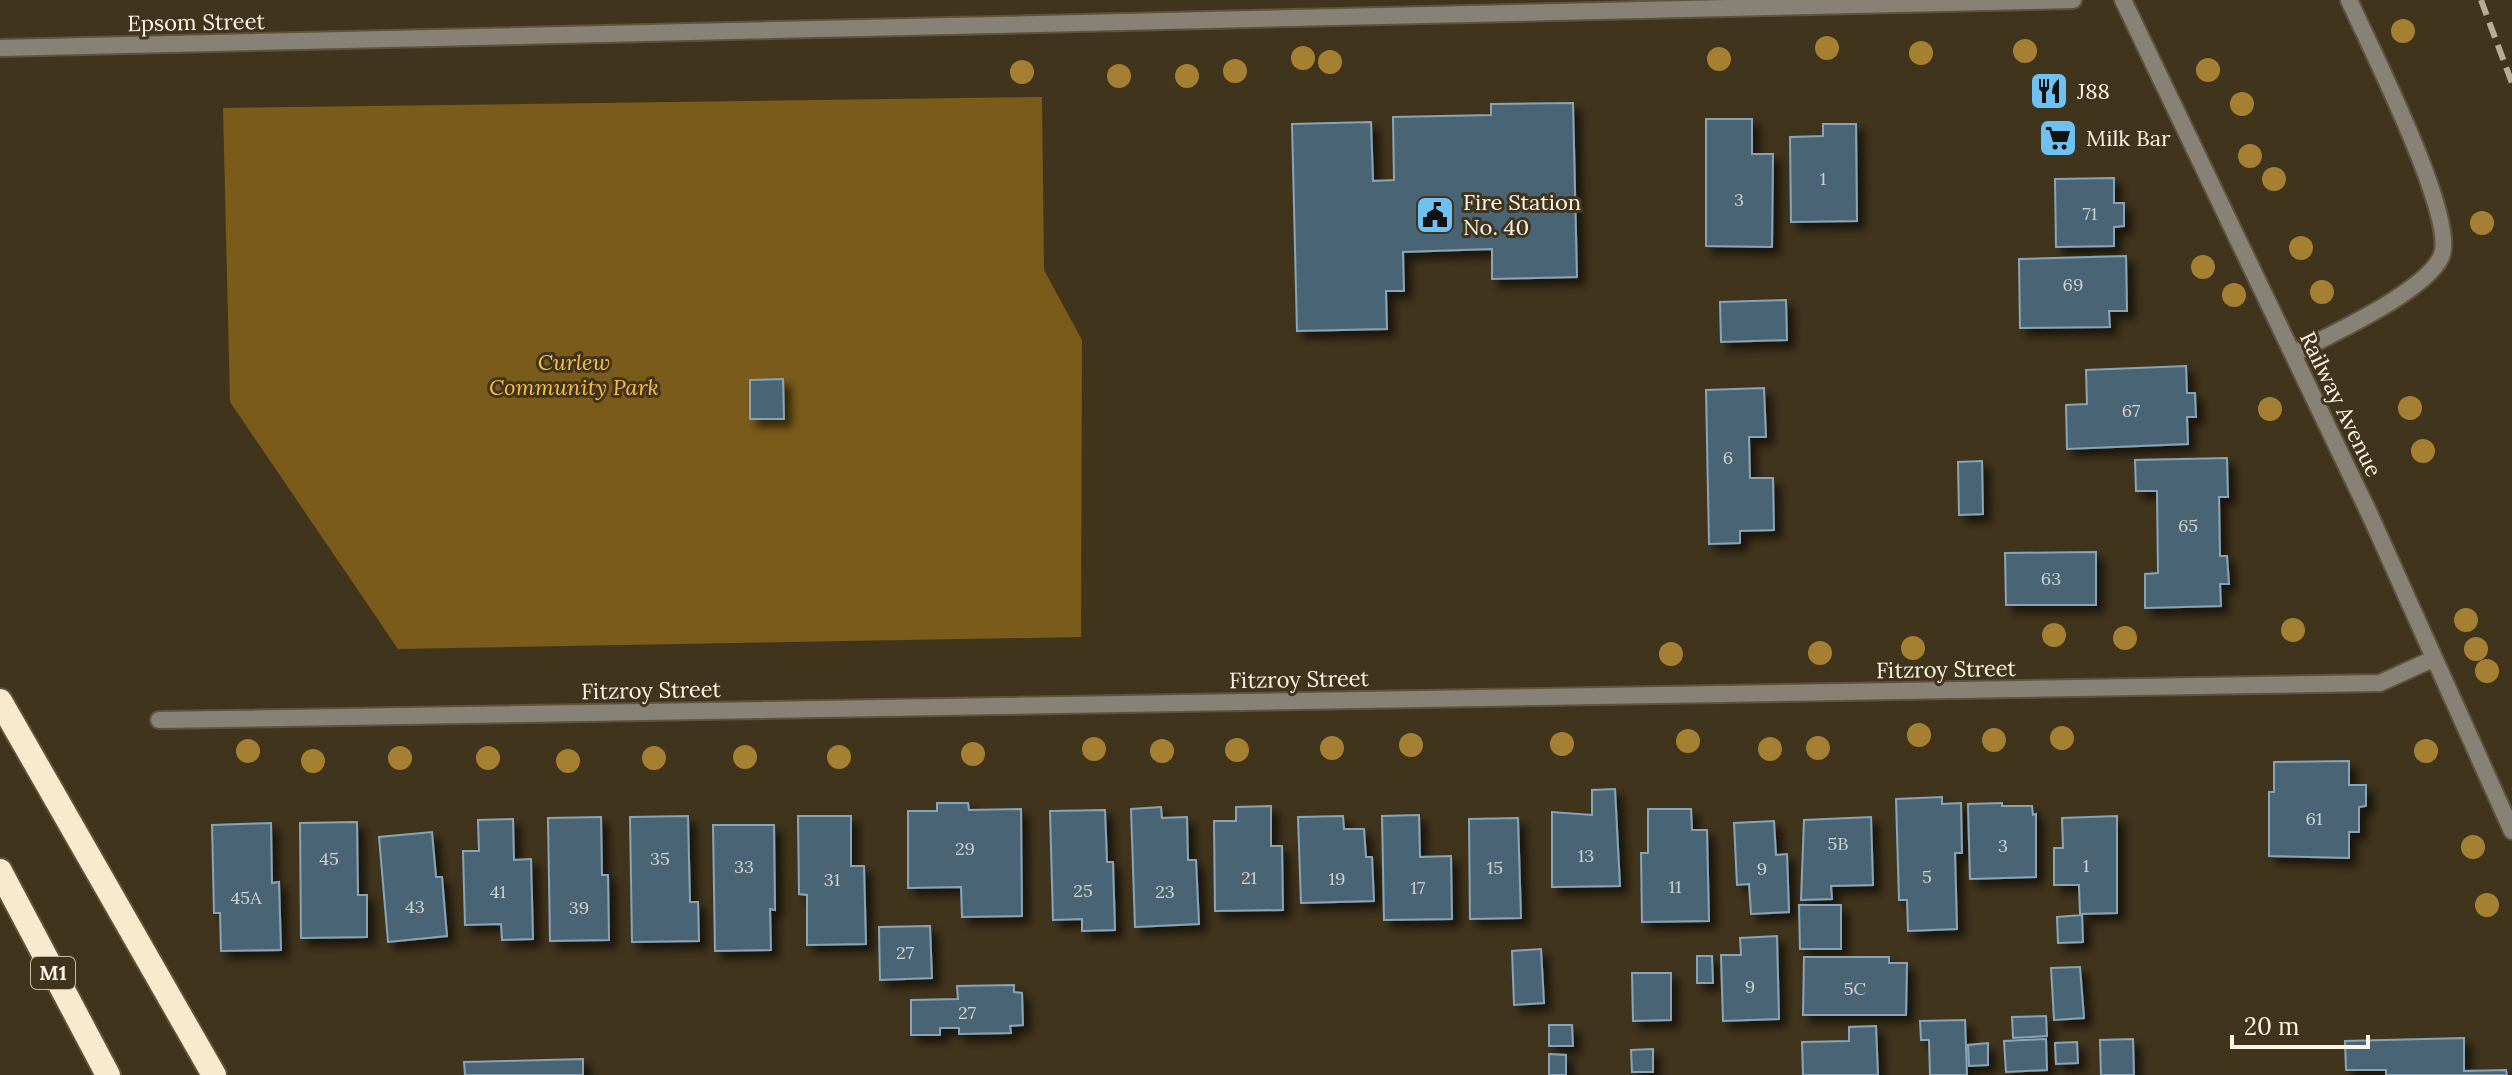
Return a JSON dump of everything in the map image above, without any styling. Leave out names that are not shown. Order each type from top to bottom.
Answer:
[{"type":"highway","points":[[0,701],[214,1075]]},
{"type":"highway","name":"M1","points":[[0,871],[108,1075]]},
{"type":"street","name":"Epsom Street","points":[[0,48],[2073,0]]},
{"type":"street","name":"Railway Avenue","points":[[2123,0],[2386,548],[2512,831]]},
{"type":"street","points":[[2293,354],[2357,321],[2418,282],[2441,260],[2445,248],[2444,228],[2425,169],[2349,0]]},
{"type":"street","name":"Fitzroy Street","points":[[159,720],[2380,683],[2433,659]]},
{"type":"green space","name":"Curlew Community Park","points":[[1042,97],[1044,270],[1082,340],[1081,637],[398,649],[230,402],[223,108]]},
{"type":"building","name":"Fire Station No. 40","points":[[1573,103],[1577,277],[1492,279],[1492,249],[1403,252],[1404,291],[1386,291],[1387,329],[1297,331],[1292,124],[1371,122],[1373,181],[1394,180],[1393,117],[1491,115],[1491,104]]},
{"type":"building","points":[[1706,119],[1752,119],[1752,154],[1773,154],[1772,247],[1706,246]]},
{"type":"building","points":[[1823,124],[1856,124],[1857,221],[1791,222],[1790,137],[1823,136]]},
{"type":"building","points":[[2114,178],[2114,203],[2124,203],[2124,226],[2114,227],[2114,246],[2056,247],[2055,179]]},
{"type":"building","points":[[2126,256],[2127,311],[2109,311],[2110,327],[2020,328],[2019,259]]},
{"type":"building","points":[[1786,300],[1787,340],[1721,342],[1720,302]]},
{"type":"building","points":[[2186,366],[2187,393],[2195,393],[2196,417],[2187,417],[2188,444],[2067,449],[2066,405],[2087,404],[2086,370]]},
{"type":"building","points":[[783,379],[784,419],[750,419],[750,380]]},
{"type":"building","points":[[1764,388],[1766,437],[1749,437],[1750,478],[1773,478],[1774,530],[1740,531],[1740,543],[1709,544],[1706,390]]},
{"type":"building","points":[[2227,458],[2228,497],[2219,497],[2220,556],[2227,556],[2229,584],[2220,584],[2221,606],[2145,608],[2145,574],[2158,573],[2157,491],[2136,491],[2135,460]]},
{"type":"building","points":[[1982,461],[1983,514],[1959,515],[1958,462]]},
{"type":"building","points":[[2096,552],[2096,605],[2006,605],[2005,553]]},
{"type":"building","points":[[2349,761],[2349,785],[2366,785],[2366,806],[2359,807],[2359,832],[2349,832],[2349,858],[2269,856],[2269,792],[2274,792],[2274,762]]},
{"type":"building","points":[[1615,789],[1620,886],[1552,887],[1552,812],[1592,815],[1592,790]]},
{"type":"building","points":[[1942,797],[1942,804],[1961,803],[1962,853],[1955,853],[1957,929],[1908,931],[1907,900],[1899,900],[1896,799]]},
{"type":"building","points":[[937,803],[968,803],[969,810],[1021,809],[1022,916],[962,917],[961,887],[908,888],[908,811],[937,811]]},
{"type":"building","points":[[2002,803],[2002,806],[2032,806],[2033,815],[2036,814],[2036,877],[1970,879],[1968,804]]},
{"type":"building","points":[[1271,806],[1271,846],[1282,846],[1283,910],[1215,911],[1214,821],[1236,821],[1236,807]]},
{"type":"building","points":[[1161,807],[1162,818],[1187,817],[1188,860],[1196,860],[1199,924],[1135,927],[1131,809]]},
{"type":"building","points":[[1648,809],[1691,809],[1692,830],[1707,830],[1709,921],[1642,922],[1641,853],[1648,853]]},
{"type":"building","points":[[1105,810],[1107,862],[1113,862],[1115,930],[1082,931],[1082,919],[1053,920],[1050,811]]},
{"type":"building","points":[[1419,815],[1420,857],[1451,856],[1452,919],[1384,920],[1382,816]]},
{"type":"building","points":[[688,816],[690,902],[698,902],[699,941],[632,942],[630,817]]},
{"type":"building","points":[[798,816],[851,816],[851,866],[864,866],[866,944],[807,945],[807,895],[799,894]]},
{"type":"building","points":[[1343,816],[1344,829],[1364,829],[1366,857],[1372,857],[1374,901],[1301,903],[1298,817]]},
{"type":"building","points":[[2117,816],[2117,913],[2080,914],[2079,885],[2054,885],[2054,848],[2063,848],[2062,818]]},
{"type":"building","points":[[601,817],[602,875],[608,875],[609,940],[550,941],[548,818]]},
{"type":"building","points":[[1871,817],[1873,885],[1831,886],[1832,899],[1801,900],[1804,820]]},
{"type":"building","points":[[1518,818],[1521,918],[1470,919],[1469,819]]},
{"type":"building","points":[[513,819],[514,860],[531,859],[533,939],[502,940],[501,924],[465,925],[463,851],[479,851],[478,820]]},
{"type":"building","points":[[1774,821],[1776,855],[1787,854],[1789,912],[1751,914],[1749,884],[1737,885],[1734,823]]},
{"type":"building","points":[[357,822],[358,895],[367,895],[367,937],[301,938],[300,823]]},
{"type":"building","points":[[271,823],[272,883],[279,882],[281,950],[221,951],[220,913],[214,913],[212,825]]},
{"type":"building","points":[[713,825],[774,825],[775,910],[770,909],[771,950],[715,951]]},
{"type":"building","points":[[432,832],[436,877],[442,877],[447,936],[388,942],[379,837]]},
{"type":"building","points":[[1799,905],[1841,905],[1841,949],[1800,949]]},
{"type":"building","points":[[2082,915],[2083,942],[2058,943],[2057,917]]},
{"type":"building","points":[[930,926],[932,978],[880,980],[879,927]]},
{"type":"building","points":[[1777,936],[1779,1019],[1723,1021],[1721,955],[1741,955],[1740,938]]},
{"type":"building","points":[[1541,949],[1544,1003],[1514,1005],[1512,951]]},
{"type":"building","points":[[1697,956],[1712,956],[1713,983],[1697,983]]},
{"type":"building","points":[[1804,957],[1889,957],[1889,963],[1907,963],[1906,1015],[1803,1015]]},
{"type":"building","points":[[2080,967],[2084,1018],[2054,1020],[2051,968]]},
{"type":"building","points":[[1632,973],[1671,973],[1671,1020],[1633,1021]]},
{"type":"building","points":[[1014,985],[1014,992],[1022,993],[1023,1025],[1010,1026],[1011,1033],[959,1034],[959,1028],[940,1028],[940,1035],[911,1035],[911,1000],[958,999],[957,986]]},
{"type":"building","points":[[2046,1016],[2047,1036],[2013,1038],[2012,1017]]},
{"type":"building","points":[[1965,1020],[1967,1075],[1930,1075],[1929,1040],[1921,1040],[1920,1021]]},
{"type":"building","points":[[1549,1025],[1572,1025],[1573,1046],[1549,1046]]},
{"type":"building","points":[[1876,1026],[1878,1075],[1803,1075],[1802,1042],[1849,1041],[1849,1027]]},
{"type":"building","points":[[2464,1038],[2464,1071],[2506,1070],[2507,1075],[2386,1075],[2386,1070],[2346,1070],[2345,1041]]},
{"type":"building","points":[[2046,1039],[2047,1070],[2006,1072],[2004,1041]]},
{"type":"building","points":[[2133,1039],[2134,1075],[2101,1075],[2100,1040]]},
{"type":"building","points":[[2077,1042],[2078,1063],[2056,1064],[2055,1043]]},
{"type":"building","points":[[1988,1043],[1988,1065],[1969,1066],[1968,1045]]},
{"type":"building","points":[[1653,1049],[1653,1072],[1632,1072],[1631,1050]]},
{"type":"building","points":[[1549,1054],[1566,1055],[1566,1075],[1549,1075]]},
{"type":"building","points":[[583,1059],[583,1075],[465,1075],[464,1062]]},
{"type":"railway","points":[[2481,0],[2512,83]]},
{"type":"place","name":"J88","points":[[2049,91]]},
{"type":"place","name":"Milk Bar","points":[[2058,138]]},
{"type":"place","name":"Fire Station No. 40","points":[[1435,215]]}]
